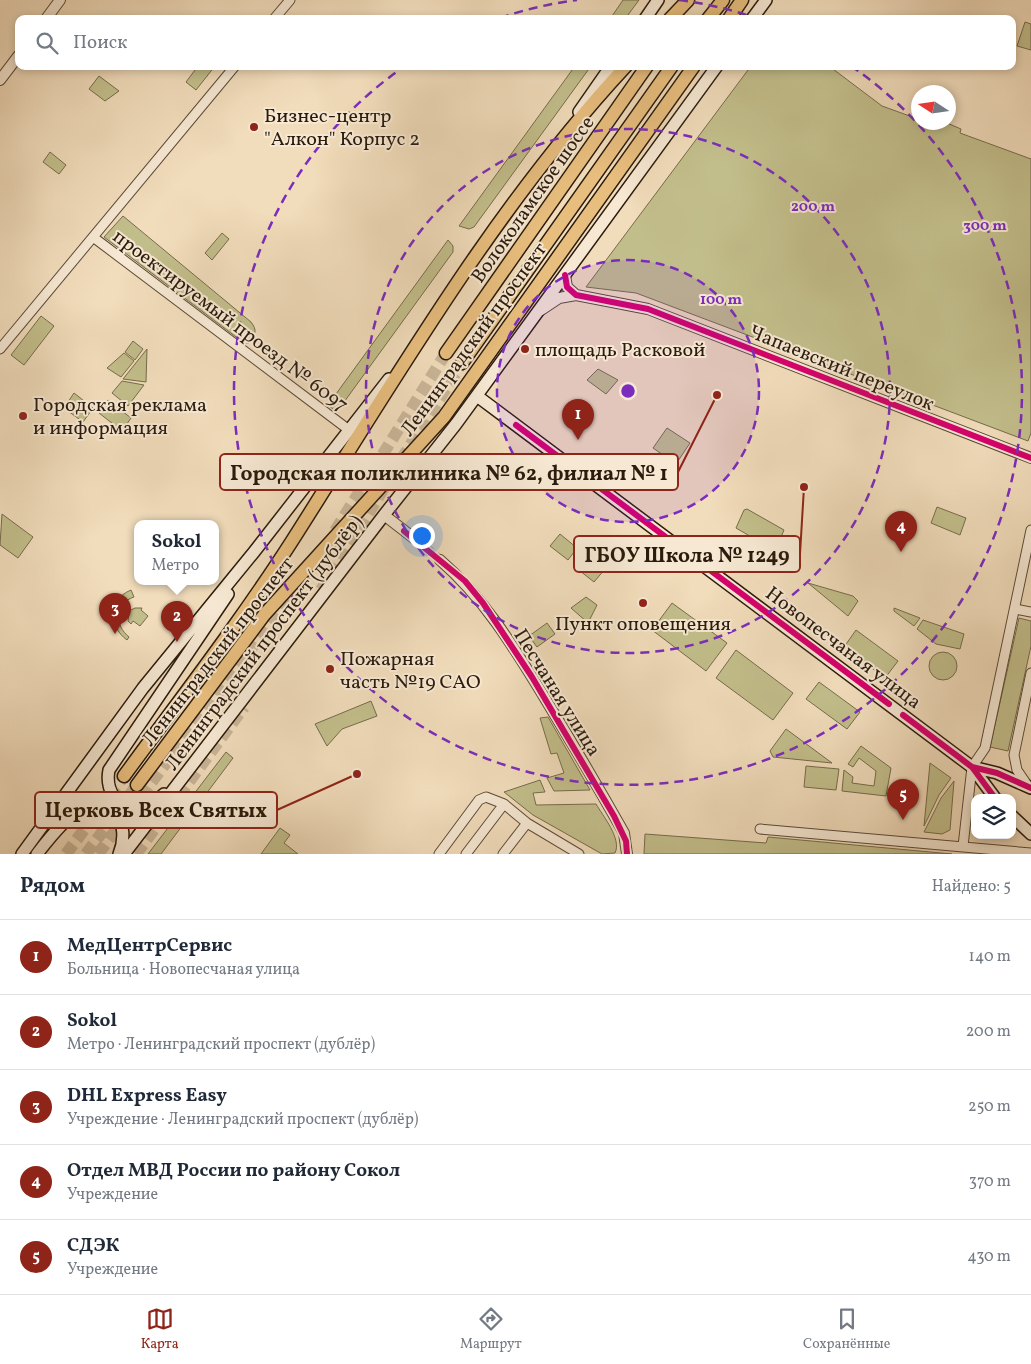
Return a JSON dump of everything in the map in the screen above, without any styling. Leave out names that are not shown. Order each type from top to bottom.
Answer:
[{"type":"main road","points":[[648,15],[658,0]]},
{"type":"main road","points":[[674,15],[689,0]]},
{"type":"main road","points":[[680,15],[689,0]]},
{"type":"main road","points":[[711,15],[723,0]]},
{"type":"main road","points":[[732,15],[742,0]]},
{"type":"main road","points":[[755,15],[766,0]]},
{"type":"main road","points":[[556,146],[608,70]]},
{"type":"main road","name":"Ленинградский проспект","points":[[124,776],[261,588],[421,336],[556,146],[622,70]]},
{"type":"main road","name":"Волоколамское шоссе","points":[[446,353],[644,70]]},
{"type":"main road","name":"Волоколамское шоссе","points":[[462,363],[669,70]]},
{"type":"main road","name":"Ленинградский проспект","points":[[136,785],[264,615],[444,417],[691,70]]},
{"type":"main road","name":"Ленинградский проспект (дублёр)","points":[[124,854],[477,396],[714,70]]},
{"type":"main road","points":[[22,854],[163,662],[254,552],[421,336]]},
{"type":"main road","name":"Новопесчаная улица","points":[[477,396],[972,767],[992,794]]},
{"type":"main road","points":[[186,774],[156,802],[139,808],[132,808],[118,802],[108,787],[107,779],[113,763],[180,666],[254,552]]},
{"type":"main road","name":"Новопесчаная улица","points":[[972,767],[997,774],[1029,787]]},
{"type":"main road","points":[[37,854],[80,810],[102,806],[116,813],[120,820],[124,839],[119,854]]},
{"type":"main road","points":[[1016,820],[1031,834]]},
{"type":"street","points":[[49,15],[60,0]]},
{"type":"street","points":[[277,15],[290,0]]},
{"type":"street","points":[[0,80],[15,60]]},
{"type":"street","points":[[0,349],[232,70]]},
{"type":"street","name":"проектируемый проезд № 6097","points":[[93,237],[349,430]]},
{"type":"street","points":[[565,275],[567,286],[576,295]]},
{"type":"street","points":[[535,316],[559,298],[576,295]]},
{"type":"street","name":"Чапаевский переулок","points":[[576,295],[648,309],[1031,458]]},
{"type":"street","points":[[384,515],[424,546]]},
{"type":"street","points":[[963,846],[972,767],[985,748],[1031,530]]},
{"type":"street","name":"Песчаная улица","points":[[440,560],[465,581],[482,601],[532,677],[624,833],[627,854]]},
{"type":"street","points":[[1014,609],[1031,612]]},
{"type":"street","points":[[1029,787],[1017,770],[1014,754],[1031,673]]},
{"type":"street","points":[[439,854],[479,800],[486,797],[504,804],[527,823],[579,854]]},
{"type":"street","points":[[466,854],[504,804]]},
{"type":"street","points":[[503,854],[527,823]]},
{"type":"street","points":[[760,829],[1031,853]]},
{"type":"shaded area","points":[[623,0],[639,0],[628,15],[613,15]]},
{"type":"shaded area","points":[[1025,22],[1031,24],[1031,50],[1017,46]]},
{"type":"shaded area","points":[[195,70],[212,70],[196,90],[186,82]]},
{"type":"shaded area","points":[[572,70],[588,70],[474,227],[469,229],[459,226]]},
{"type":"shaded area","points":[[748,70],[834,70],[882,106],[911,116],[911,130],[956,130],[956,127],[961,129],[960,133],[1031,159],[1031,433],[1028,441],[636,293],[586,287]]},
{"type":"shaded area","points":[[99,76],[119,91],[105,101],[89,89]]},
{"type":"shaded area","points":[[50,152],[66,165],[59,174],[43,162]]},
{"type":"shaded area","points":[[123,216],[251,322],[255,332],[249,343],[244,343],[104,237]]},
{"type":"shaded area","points":[[222,233],[229,239],[212,260],[205,253]]},
{"type":"shaded area","points":[[448,240],[453,246],[453,252],[339,409],[333,409],[328,405]]},
{"type":"shaded area","points":[[41,316],[54,326],[24,365],[11,355]]},
{"type":"shaded area","points":[[133,341],[143,349],[135,360],[125,352]]},
{"type":"shaded area","points":[[147,349],[146,382],[123,379]]},
{"type":"shaded area","points":[[124,353],[134,361],[121,377],[107,368]]},
{"type":"shaded area","points":[[598,369],[618,380],[606,394],[587,380]]},
{"type":"shaded area","points":[[122,381],[144,385],[128,406],[112,393]]},
{"type":"shaded area","points":[[74,393],[93,408],[83,422],[64,408]]},
{"type":"shaded area","points":[[108,400],[131,418],[122,431],[99,413]]},
{"type":"shaded area","points":[[667,428],[690,443],[676,464],[653,448]]},
{"type":"shaded area","points":[[937,507],[966,518],[960,535],[931,523]]},
{"type":"shaded area","points":[[747,509],[784,530],[776,549],[772,549],[736,528],[744,510]]},
{"type":"shaded area","points":[[2,514],[33,537],[18,558],[0,545]]},
{"type":"shaded area","points":[[560,534],[577,548],[568,560],[550,546]]},
{"type":"shaded area","points":[[586,553],[605,569],[594,582],[575,567]]},
{"type":"shaded area","points":[[808,583],[853,596],[858,601],[848,616]]},
{"type":"shaded area","points":[[131,590],[134,597],[122,605],[118,616],[121,627],[129,637],[127,640],[116,628],[113,614],[118,600],[123,594]]},
{"type":"shaded area","points":[[586,597],[597,605],[588,623],[571,608]]},
{"type":"shaded area","points":[[672,603],[727,643],[706,671],[652,630]]},
{"type":"shaded area","points":[[135,608],[142,608],[141,610],[148,616],[140,626],[133,621],[131,624],[128,621],[129,611]]},
{"type":"shaded area","points":[[894,608],[920,618],[914,626],[894,611]]},
{"type":"shaded area","points":[[1019,618],[1031,621],[1031,646],[1008,751],[990,747]]},
{"type":"shaded area","points":[[923,620],[964,634],[960,649],[936,644],[917,629]]},
{"type":"shaded area","points":[[547,623],[555,634],[537,647],[529,636]]},
{"type":"shaded area","points":[[856,630],[898,661],[885,678],[844,647]]},
{"type":"shaded area","points":[[736,650],[793,693],[773,720],[716,678]]},
{"type":"shaded area","points":[[943,652],[953,656],[957,666],[953,676],[943,680],[933,676],[929,666],[933,656]]},
{"type":"shaded area","points":[[819,682],[860,712],[847,729],[806,699]]},
{"type":"shaded area","points":[[371,701],[377,716],[342,729],[327,746],[315,724]]},
{"type":"shaded area","points":[[548,717],[590,790],[554,791],[547,778],[564,773],[557,753],[551,754],[540,718]]},
{"type":"shaded area","points":[[786,729],[832,763],[773,757],[770,751]]},
{"type":"shaded area","points":[[861,746],[891,768],[886,796],[842,791],[844,770],[853,777],[852,783],[874,786],[876,771],[859,758],[853,767],[848,764]]},
{"type":"shaded area","points":[[226,752],[233,758],[161,854],[148,854]]},
{"type":"shaded area","points":[[930,763],[951,778],[939,795],[924,826]]},
{"type":"shaded area","points":[[806,766],[839,769],[836,790],[804,787]]},
{"type":"shaded area","points":[[540,780],[545,792],[533,793],[536,805],[596,804],[614,835],[616,841],[615,853],[602,854],[533,815],[504,792]]},
{"type":"shaded area","points":[[954,781],[950,830],[942,834],[924,832],[941,798]]},
{"type":"shaded area","points":[[280,828],[290,835],[284,843],[298,854],[261,854]]},
{"type":"shaded area","points":[[645,834],[766,843],[768,837],[952,854],[644,854]]},
{"type":"tunnel","points":[[335,531],[446,353]]},
{"type":"tunnel","points":[[401,460],[462,363]]},
{"type":"tunnel","points":[[321,590],[384,488]]},
{"type":"tunnel","points":[[424,546],[440,560]]},
{"type":"tunnel","points":[[98,854],[306,575]]},
{"type":"tunnel","points":[[136,854],[244,707]]},
{"type":"tunnel","points":[[66,854],[124,776]]},
{"type":"tunnel","points":[[86,854],[137,785]]},
{"type":"cycle path","points":[[565,275],[567,287],[576,295],[648,309],[1031,458]]},
{"type":"cycle path","points":[[516,425],[889,704]]},
{"type":"cycle path","points":[[404,531],[465,581],[483,603],[532,677],[614,816],[626,841],[627,854]]},
{"type":"cycle path","points":[[903,715],[972,767],[992,794]]},
{"type":"cycle path","points":[[972,767],[997,773],[1031,788]]},
{"type":"place","name":"Бизнес-центр \"Алкон\" Корпус 2","points":[[254,127]]},
{"type":"place","name":"площадь Расковой","points":[[525,349]]},
{"type":"place","name":"Городская поликлиника № 62, филиал № 1","points":[[717,395]]},
{"type":"place","name":"Городская реклама и информация","points":[[23,416]]},
{"type":"place","name":"МедЦентрСервис","points":[[578,440]]},
{"type":"place","name":"ГБОУ Школа № 1249","points":[[804,487]]},
{"type":"place","name":"Отдел МВД России по району Сокол","points":[[901,552]]},
{"type":"place","name":"Пункт оповещения","points":[[643,603]]},
{"type":"place","name":"DHL Express Easy","points":[[115,634]]},
{"type":"place","name":"Sokol","points":[[177,642]]},
{"type":"place","name":"Пожарная часть №19 САО","points":[[330,669]]},
{"type":"place","name":"Церковь Всех Святых","points":[[357,774]]},
{"type":"place","name":"СДЭК","points":[[903,820]]}]
